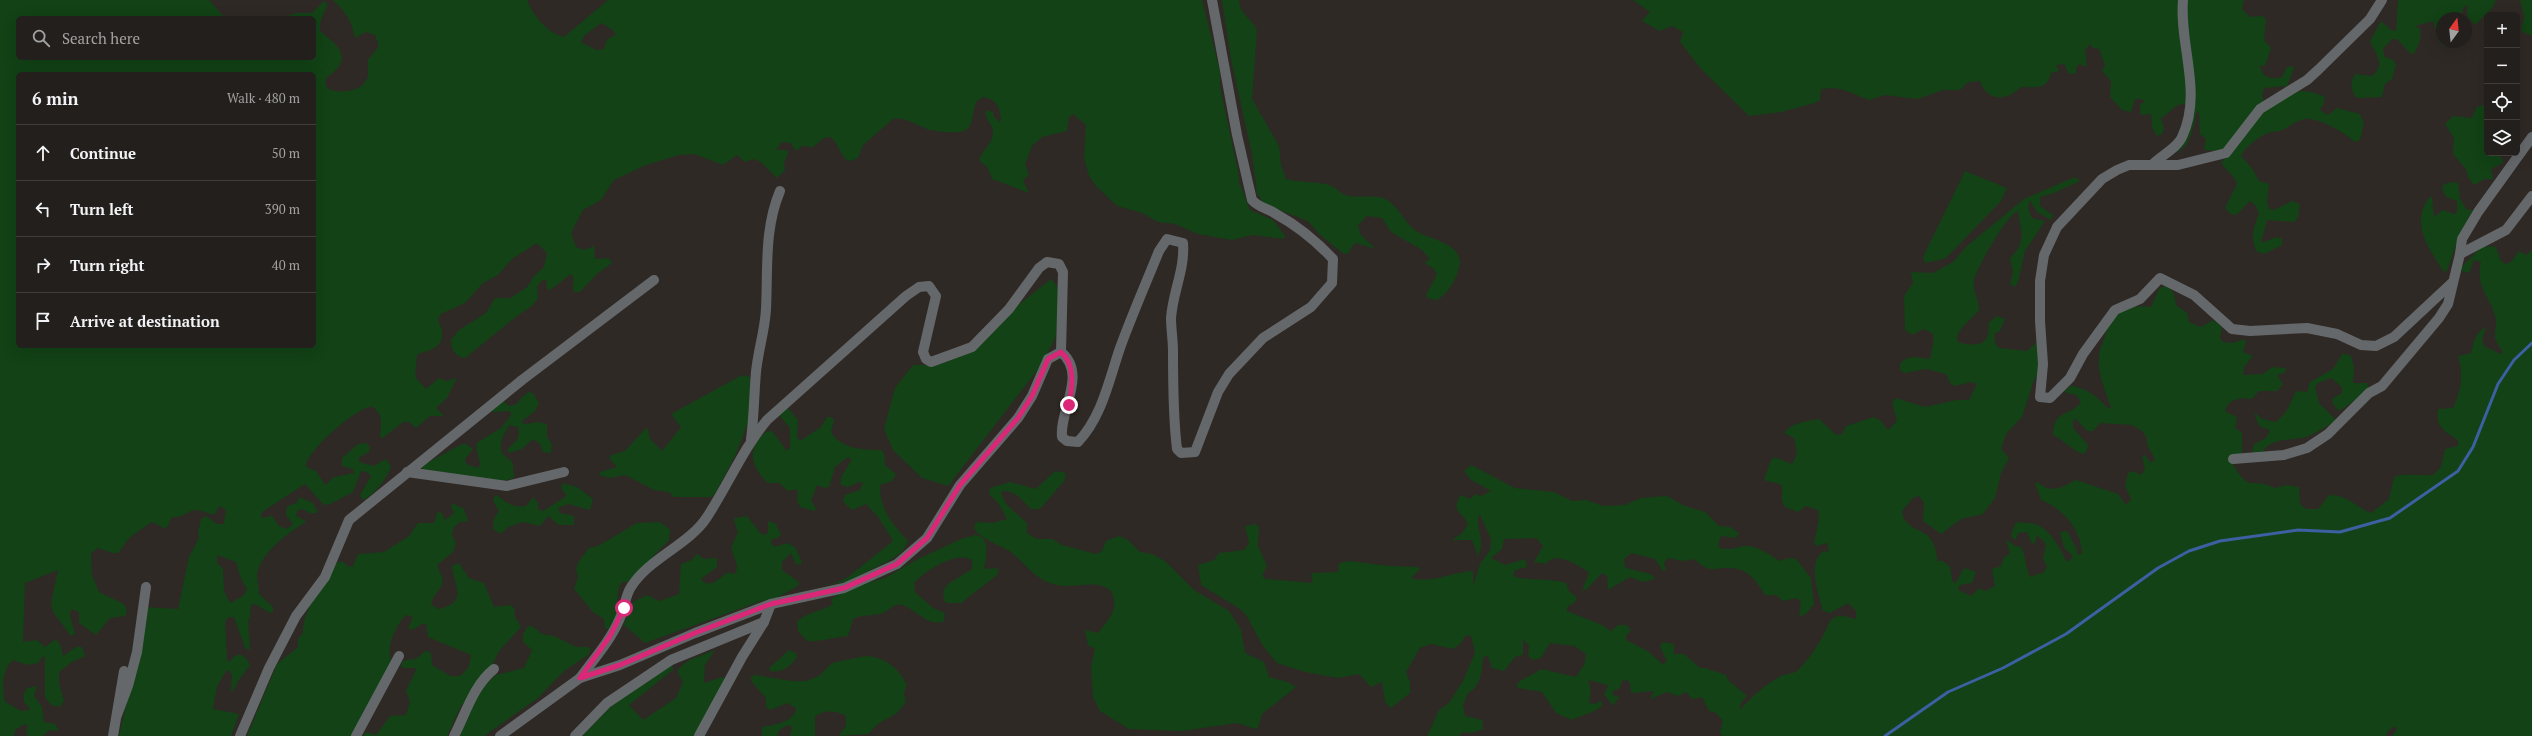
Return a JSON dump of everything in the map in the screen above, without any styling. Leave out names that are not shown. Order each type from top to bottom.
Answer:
[{"type":"street","points":[[580,678],[610,636],[620,618],[631,587],[647,569],[706,519],[742,458],[751,439],[792,395],[906,296],[919,287],[929,286],[936,296],[923,352],[926,359],[931,362],[972,347],[1010,309],[1039,268],[1047,262],[1059,264],[1062,272],[1064,290],[1061,352],[1068,360],[1071,373],[1071,392],[1061,430],[1062,437],[1067,441],[1078,442],[1086,433],[1096,416],[1120,347],[1159,251],[1167,239],[1183,243],[1184,263],[1174,299],[1171,319],[1173,410],[1177,450],[1181,453],[1195,452],[1218,392],[1239,361],[1263,338],[1311,307],[1332,282],[1333,259],[1314,239],[1275,213],[1258,206],[1252,200],[1237,135],[1212,0]]},
{"type":"street","points":[[2153,164],[2182,138],[2189,112],[2190,67],[2183,22],[2183,0]]},
{"type":"street","points":[[2382,0],[2370,19],[2307,80],[2260,109],[2226,153],[2178,165],[2129,165],[2102,179],[2057,227],[2044,255],[2040,281],[2040,321],[2043,364],[2040,397],[2050,398],[2070,378],[2083,354],[2114,310],[2140,299],[2160,278],[2194,295],[2232,328],[2250,331],[2306,328],[2337,334],[2361,345],[2376,346],[2394,338],[2453,282]]},
{"type":"street","points":[[2233,459],[2284,455],[2307,448],[2328,434],[2369,393],[2382,386],[2427,333],[2448,304],[2460,254],[2462,239],[2478,212],[2532,137]]},
{"type":"street","points":[[751,439],[755,409],[756,374],[766,311],[770,219],[780,191]]},
{"type":"street","points":[[2460,254],[2506,230],[2532,196]]},
{"type":"street","points":[[240,736],[269,668],[296,616],[325,577],[349,520],[522,380],[654,280]]},
{"type":"street","points":[[500,736],[580,678],[620,665],[695,633],[771,604],[844,588],[897,564],[927,538],[960,485],[1018,418],[1032,396],[1048,359],[1061,352]]},
{"type":"street","points":[[407,472],[507,486],[564,472]]},
{"type":"street","points":[[117,715],[128,686],[137,652],[146,587]]},
{"type":"street","points":[[699,736],[742,657],[764,622],[771,604]]},
{"type":"street","points":[[575,736],[607,703],[671,660],[764,622]]},
{"type":"street","points":[[356,736],[399,656]]},
{"type":"street","points":[[454,736],[474,693],[485,677],[494,669]]},
{"type":"street","points":[[113,736],[124,671]]},
{"type":"green space","points":[[0,0],[209,0],[223,16],[16,16],[16,60],[316,60],[316,16],[287,16],[297,13],[312,13],[324,1],[327,3],[320,24],[320,31],[338,47],[342,57],[341,63],[335,71],[328,76],[325,83],[328,89],[350,91],[362,86],[368,77],[368,60],[379,46],[375,35],[366,32],[355,38],[352,26],[347,17],[333,0],[527,0],[541,23],[552,32],[564,37],[608,0],[1202,0],[1220,71],[1220,87],[1239,182],[1250,210],[1273,220],[1285,236],[1284,239],[1253,235],[1232,240],[1198,234],[1175,224],[1158,222],[1142,213],[1117,206],[1096,186],[1089,176],[1084,158],[1086,125],[1073,114],[1069,117],[1067,131],[1042,137],[1032,146],[1025,164],[1029,175],[1023,180],[1029,193],[992,179],[988,168],[979,160],[982,153],[991,141],[993,134],[992,127],[985,113],[986,110],[993,112],[994,117],[1000,122],[1001,120],[1000,111],[996,104],[983,97],[976,102],[971,123],[966,130],[961,132],[944,132],[926,128],[904,119],[893,119],[863,145],[858,158],[850,161],[844,157],[836,143],[830,137],[824,138],[813,147],[802,146],[796,151],[791,143],[782,142],[776,150],[787,150],[788,153],[784,163],[785,170],[777,178],[761,162],[753,159],[745,162],[737,155],[723,165],[694,154],[679,155],[646,165],[614,180],[601,200],[583,210],[571,233],[576,247],[584,250],[594,246],[595,259],[609,258],[612,263],[597,274],[580,292],[574,292],[573,278],[571,274],[550,290],[547,289],[546,280],[543,280],[537,286],[538,298],[532,306],[517,316],[465,358],[462,358],[456,354],[451,340],[459,330],[486,313],[495,298],[510,298],[527,287],[535,275],[544,267],[547,253],[537,243],[512,259],[498,275],[483,283],[465,303],[441,314],[438,319],[442,330],[440,343],[433,349],[417,355],[415,377],[426,389],[439,378],[446,381],[457,378],[447,398],[436,408],[444,416],[430,416],[416,428],[409,422],[403,422],[383,438],[380,437],[381,421],[379,414],[373,407],[366,408],[334,431],[314,451],[308,460],[306,467],[316,471],[325,485],[334,477],[354,473],[353,469],[342,466],[342,458],[358,444],[366,443],[370,447],[369,452],[359,457],[359,462],[374,466],[386,459],[391,466],[384,480],[376,491],[363,500],[360,495],[371,476],[367,472],[361,471],[353,492],[330,504],[324,505],[305,484],[262,512],[261,518],[272,516],[279,526],[287,529],[293,524],[286,515],[287,506],[297,503],[299,497],[313,503],[317,510],[317,513],[310,513],[302,509],[297,511],[296,516],[306,521],[282,538],[263,559],[259,567],[257,575],[259,594],[273,607],[273,612],[270,613],[257,605],[251,604],[250,618],[248,620],[250,650],[245,648],[234,617],[229,617],[225,621],[227,660],[229,662],[235,656],[240,655],[246,658],[250,665],[238,681],[233,692],[231,691],[232,675],[229,670],[226,671],[217,686],[213,709],[239,714],[231,736],[119,736],[135,667],[144,607],[178,609],[189,557],[199,538],[198,533],[201,519],[206,516],[217,524],[224,524],[226,510],[219,506],[215,514],[196,510],[179,517],[172,517],[166,529],[152,522],[130,537],[118,553],[112,553],[98,548],[91,553],[92,575],[99,592],[124,604],[127,611],[125,616],[110,618],[96,635],[79,623],[79,612],[71,609],[70,615],[75,634],[71,636],[53,612],[51,603],[58,570],[25,583],[23,642],[37,640],[45,647],[56,639],[61,646],[63,656],[76,647],[82,647],[85,656],[72,662],[59,672],[59,683],[64,701],[60,707],[51,705],[45,697],[45,657],[43,656],[38,663],[27,665],[13,660],[9,664],[4,679],[3,691],[5,702],[21,711],[29,710],[30,708],[24,702],[24,693],[27,688],[37,686],[34,696],[42,707],[44,722],[55,724],[58,729],[57,731],[49,730],[43,736],[28,736],[26,731],[28,726],[25,724],[15,730],[14,736],[0,736]],"holes":[[[601,23],[613,30],[616,35],[607,39],[604,49],[596,50],[581,42],[585,35]],[[217,555],[236,562],[241,579],[247,589],[243,596],[230,603],[224,591],[223,569],[217,563]]]},
{"type":"green space","points":[[1222,0],[1239,0],[1241,9],[1257,30],[1252,99],[1279,146],[1281,165],[1286,179],[1329,185],[1349,196],[1375,197],[1388,200],[1415,230],[1448,245],[1458,255],[1460,262],[1453,284],[1442,297],[1437,300],[1427,298],[1426,295],[1437,274],[1433,268],[1425,262],[1430,259],[1422,250],[1391,232],[1382,218],[1367,216],[1358,225],[1360,234],[1376,249],[1356,243],[1352,246],[1349,253],[1344,254],[1320,235],[1308,221],[1264,204],[1257,193],[1252,154],[1231,59]]},
{"type":"green space","points":[[1633,0],[2244,0],[2242,9],[2250,17],[2263,16],[2266,20],[2264,40],[2271,48],[2265,66],[2260,65],[2263,73],[2270,78],[2278,78],[2282,77],[2287,67],[2292,66],[2294,68],[2287,86],[2264,88],[2262,96],[2264,101],[2267,102],[2295,92],[2309,92],[2325,97],[2320,110],[2328,115],[2337,108],[2360,114],[2364,124],[2360,140],[2355,142],[2329,125],[2317,120],[2303,119],[2283,130],[2270,132],[2264,135],[2246,149],[2241,156],[2252,168],[2259,181],[2269,184],[2267,201],[2269,209],[2274,210],[2292,201],[2300,204],[2298,217],[2294,222],[2267,220],[2261,243],[2277,237],[2282,239],[2282,245],[2264,254],[2256,251],[2253,237],[2255,223],[2259,214],[2256,206],[2250,201],[2236,215],[2231,214],[2225,208],[2237,184],[2235,179],[2221,163],[2230,152],[2204,150],[2206,139],[2200,134],[2199,111],[2197,112],[2192,133],[2186,144],[2182,149],[2169,155],[2177,144],[2190,106],[2185,104],[2178,105],[2161,118],[2164,129],[2162,134],[2157,136],[2152,128],[2151,114],[2142,115],[2140,113],[2140,104],[2145,102],[2141,99],[2135,99],[2131,112],[2122,110],[2110,97],[2111,81],[2102,71],[2105,65],[2099,49],[2093,48],[2090,44],[2085,50],[2087,67],[2079,64],[2076,68],[2076,73],[2069,74],[2064,64],[2056,65],[2059,71],[2051,73],[2049,79],[2043,86],[2021,87],[2016,92],[2004,97],[1992,96],[1987,93],[1980,81],[1968,82],[1960,90],[1943,90],[1917,99],[1885,95],[1869,100],[1844,90],[1833,88],[1821,89],[1820,100],[1815,103],[1781,112],[1749,116],[1701,69],[1680,42],[1683,32],[1672,26],[1660,31],[1642,21],[1650,12]]},
{"type":"green space","points":[[2398,0],[2496,0],[2493,7],[2488,12],[2484,12],[2484,16],[2475,25],[2472,22],[2472,12],[2467,12],[2467,5],[2463,8],[2462,12],[2436,12],[2436,31],[2433,21],[2415,26],[2420,30],[2420,38],[2418,46],[2412,55],[2397,39],[2392,39],[2383,49],[2385,57],[2393,60],[2396,65],[2392,79],[2385,84],[2382,97],[2357,98],[2352,89],[2353,77],[2355,74],[2372,76],[2379,67],[2378,59],[2370,41],[2381,21],[2391,30],[2396,31]]},
{"type":"green space","points":[[2520,0],[2532,0],[2532,36],[2521,31],[2524,16]]},
{"type":"green space","points":[[2484,105],[2484,156],[2500,156],[2503,163],[2491,169],[2493,179],[2485,179],[2474,185],[2468,177],[2466,169],[2453,154],[2454,138],[2445,124],[2453,116],[2472,118],[2477,107]]},
{"type":"green space","points":[[1965,171],[2007,188],[2001,201],[1950,254],[1944,259],[1925,263],[1923,257]]},
{"type":"green space","points":[[2075,177],[2080,181],[2054,193],[2040,197],[2040,206],[2053,215],[2051,220],[2037,212],[2030,200],[2028,209],[2032,218],[2045,221],[2025,251],[2018,282],[2015,287],[2010,284],[2013,272],[2010,259],[2019,247],[2022,235],[2018,211],[2007,221],[1986,254],[1974,280],[1974,288],[1979,310],[1957,336],[1958,342],[1962,343],[1971,345],[1983,342],[1988,335],[1989,322],[1997,316],[2005,319],[2000,331],[1994,334],[1995,343],[1999,348],[2027,351],[2038,341],[2040,361],[2039,371],[2034,380],[2022,417],[2006,434],[2001,449],[2009,458],[2001,473],[1995,498],[1983,514],[1961,519],[1941,534],[1923,521],[1924,503],[1919,496],[1913,498],[1902,511],[1905,521],[1908,524],[1929,537],[1936,551],[1937,561],[1943,561],[1950,567],[1952,580],[1955,584],[1964,568],[1976,572],[1972,583],[1960,585],[1958,590],[1971,596],[1980,588],[1985,591],[1995,586],[1992,569],[2001,566],[2004,557],[2010,554],[2006,539],[2015,546],[2021,547],[2030,577],[2044,572],[2047,566],[2043,559],[2046,544],[2037,535],[2035,543],[2032,544],[2027,532],[2018,533],[2016,540],[2012,538],[2011,534],[2016,522],[2035,524],[2046,530],[2054,540],[2067,562],[2072,558],[2072,555],[2064,548],[2060,532],[2067,531],[2077,549],[2077,555],[2082,553],[2078,536],[2069,520],[2056,508],[2041,500],[2035,483],[2037,482],[2042,486],[2052,489],[2061,487],[2076,480],[2118,494],[2126,505],[2131,499],[2125,486],[2128,473],[2133,471],[2141,475],[2145,468],[2142,457],[2145,455],[2151,463],[2155,459],[2147,445],[2147,438],[2142,431],[2132,425],[2100,423],[2093,431],[2087,431],[2076,419],[2073,420],[2073,428],[2088,445],[2084,454],[2076,451],[2053,435],[2054,426],[2059,417],[2072,410],[2081,402],[2076,395],[2064,392],[2070,386],[2087,391],[2109,409],[2111,408],[2099,369],[2099,354],[2108,327],[2116,315],[2121,311],[2133,307],[2151,307],[2159,289],[2164,286],[2167,287],[2174,295],[2176,305],[2187,313],[2189,322],[2201,327],[2213,320],[2222,327],[2220,338],[2223,342],[2233,343],[2244,339],[2246,342],[2243,352],[2253,356],[2244,367],[2243,375],[2263,374],[2272,367],[2286,368],[2285,373],[2277,375],[2283,384],[2277,391],[2259,391],[2252,399],[2232,401],[2227,407],[2225,411],[2237,417],[2235,428],[2242,432],[2242,456],[2233,465],[2247,482],[2260,483],[2275,488],[2286,485],[2299,487],[2300,504],[2306,509],[2318,509],[2329,495],[2335,495],[2347,499],[2371,513],[2389,499],[2394,477],[2408,475],[2433,475],[2441,467],[2445,449],[2458,446],[2458,440],[2445,431],[2439,424],[2437,415],[2438,409],[2453,408],[2458,395],[2461,383],[2461,370],[2458,356],[2471,353],[2477,335],[2486,327],[2482,340],[2484,346],[2501,354],[2503,352],[2495,338],[2495,316],[2481,284],[2481,262],[2474,260],[2469,273],[2459,270],[2482,246],[2496,247],[2501,261],[2506,264],[2511,262],[2519,251],[2526,255],[2532,250],[2532,736],[2392,736],[2397,729],[2395,726],[2388,731],[2386,736],[1722,736],[1720,732],[1723,721],[1716,713],[1709,711],[1702,697],[1693,699],[1686,692],[1678,696],[1667,692],[1650,699],[1654,691],[1631,693],[1630,683],[1627,680],[1622,681],[1620,688],[1612,692],[1614,696],[1620,697],[1613,705],[1604,695],[1608,685],[1588,680],[1591,691],[1589,703],[1595,704],[1601,700],[1602,706],[1572,720],[1556,713],[1542,692],[1518,688],[1517,684],[1541,669],[1576,677],[1585,663],[1586,654],[1574,646],[1550,643],[1541,658],[1533,660],[1528,656],[1529,646],[1523,639],[1523,655],[1515,657],[1504,671],[1492,668],[1488,656],[1483,657],[1480,678],[1476,687],[1468,693],[1463,705],[1465,716],[1482,720],[1483,729],[1472,733],[1463,732],[1459,736],[1427,736],[1439,710],[1449,703],[1464,679],[1475,652],[1471,636],[1466,635],[1460,644],[1453,649],[1431,644],[1420,648],[1406,672],[1410,682],[1410,693],[1391,708],[1385,702],[1382,682],[1371,687],[1359,674],[1338,678],[1305,672],[1277,663],[1263,646],[1246,615],[1240,609],[1201,585],[1198,565],[1214,560],[1219,553],[1244,550],[1249,543],[1245,526],[1256,524],[1259,527],[1258,546],[1267,566],[1262,576],[1266,579],[1313,583],[1312,573],[1338,572],[1339,563],[1350,561],[1389,566],[1418,567],[1420,569],[1411,578],[1425,580],[1473,571],[1473,586],[1480,564],[1490,550],[1491,539],[1480,515],[1478,517],[1478,523],[1481,546],[1478,557],[1472,540],[1452,540],[1461,534],[1468,525],[1457,509],[1460,495],[1470,499],[1476,494],[1481,496],[1491,491],[1470,479],[1464,471],[1471,465],[1515,488],[1554,492],[1572,501],[1586,500],[1603,506],[1625,505],[1641,498],[1667,496],[1685,506],[1705,512],[1719,526],[1730,527],[1739,533],[1736,538],[1721,536],[1718,544],[1720,548],[1731,549],[1741,546],[1750,546],[1763,551],[1780,561],[1788,558],[1796,559],[1811,578],[1814,604],[1807,613],[1799,617],[1801,602],[1797,598],[1783,601],[1776,595],[1765,595],[1755,580],[1741,570],[1726,568],[1710,569],[1694,559],[1683,561],[1668,558],[1664,563],[1666,570],[1663,571],[1655,559],[1631,553],[1624,559],[1625,567],[1648,574],[1655,577],[1654,579],[1643,582],[1630,577],[1608,590],[1607,576],[1602,573],[1587,589],[1582,591],[1589,572],[1567,560],[1556,558],[1545,564],[1534,562],[1543,546],[1536,538],[1504,539],[1502,549],[1491,558],[1505,565],[1525,559],[1527,567],[1515,570],[1513,575],[1515,577],[1566,583],[1569,591],[1577,598],[1574,603],[1567,607],[1567,611],[1602,625],[1611,631],[1618,625],[1627,625],[1631,631],[1626,635],[1626,640],[1649,652],[1662,664],[1667,662],[1660,646],[1663,642],[1674,644],[1674,654],[1684,654],[1700,668],[1705,668],[1726,675],[1728,680],[1747,696],[1741,703],[1740,710],[1764,687],[1781,676],[1798,670],[1808,659],[1829,622],[1833,618],[1838,616],[1846,616],[1856,619],[1856,611],[1848,603],[1830,613],[1823,611],[1815,579],[1815,571],[1819,556],[1824,551],[1829,552],[1827,543],[1816,546],[1814,543],[1819,519],[1818,510],[1806,506],[1798,512],[1785,507],[1782,501],[1782,486],[1777,483],[1766,481],[1764,478],[1770,462],[1774,457],[1792,464],[1797,454],[1794,438],[1784,433],[1795,424],[1819,419],[1836,435],[1842,434],[1846,426],[1874,417],[1880,420],[1888,430],[1897,421],[1892,403],[1896,398],[1925,407],[1956,400],[1969,400],[1977,384],[1971,382],[1955,386],[1950,383],[1946,374],[1926,369],[1904,373],[1900,370],[1900,364],[1906,359],[1914,357],[1930,359],[1934,338],[1932,333],[1923,329],[1912,335],[1905,330],[1904,296],[1913,283],[1911,272],[1933,273],[1953,262],[1968,245],[2024,199]]},
{"type":"green space","points":[[2453,182],[2458,183],[2460,199],[2467,210],[2473,210],[2461,231],[2447,271],[2444,272],[2427,245],[2421,226],[2421,216],[2424,206],[2430,197],[2432,197],[2434,217],[2443,210],[2454,214],[2457,212],[2457,201],[2446,197],[2442,189],[2444,184]]},
{"type":"green space","points":[[1051,279],[1063,294],[1055,339],[1038,369],[948,486],[922,478],[893,450],[884,429],[895,388],[913,365],[938,365],[971,352],[1006,315]]},
{"type":"green space","points":[[2343,353],[2351,356],[2354,367],[2353,383],[2367,383],[2369,387],[2365,394],[2339,411],[2333,404],[2332,399],[2342,393],[2342,387],[2331,378],[2318,383],[2315,387],[2319,403],[2336,420],[2306,437],[2275,442],[2269,445],[2262,454],[2253,454],[2254,444],[2266,438],[2270,430],[2259,426],[2254,412],[2262,419],[2276,422],[2286,412],[2296,391],[2307,392],[2310,382],[2333,369]]},
{"type":"green space","points":[[742,375],[750,377],[751,415],[735,456],[715,494],[711,497],[674,497],[669,492],[654,490],[625,475],[610,478],[599,475],[600,472],[617,467],[609,458],[611,455],[625,451],[647,427],[650,439],[662,451],[681,427],[671,414]]},
{"type":"green space","points":[[529,392],[533,393],[539,403],[535,411],[521,422],[525,424],[538,422],[547,424],[547,437],[552,444],[551,453],[543,452],[540,444],[533,439],[522,449],[509,453],[507,450],[517,440],[519,432],[518,427],[509,425],[502,440],[501,448],[504,455],[513,464],[514,478],[501,482],[423,471],[422,467],[425,464],[462,444],[466,444],[473,449],[465,459],[466,464],[478,468],[480,464],[476,446],[478,442],[501,428],[511,415],[510,411],[492,412],[491,408],[502,400],[509,406],[517,404],[522,397]]},
{"type":"green space","points":[[787,407],[798,420],[797,437],[800,441],[821,427],[827,417],[831,417],[834,420],[831,432],[835,438],[853,447],[867,450],[881,450],[884,453],[885,465],[896,474],[892,481],[880,485],[880,493],[884,509],[888,516],[908,541],[902,552],[892,559],[847,582],[819,586],[836,583],[848,577],[893,541],[879,518],[866,504],[852,510],[843,502],[845,495],[860,490],[863,483],[859,482],[848,487],[841,485],[840,481],[842,475],[851,459],[848,457],[835,467],[829,487],[825,488],[817,485],[811,501],[816,508],[815,511],[800,507],[797,500],[798,492],[796,489],[788,491],[779,483],[768,483],[759,473],[754,462],[753,450],[755,445],[766,432],[772,431],[787,451],[790,448],[790,428],[779,415]]},
{"type":"green space","points":[[1055,471],[1066,473],[1064,481],[1040,509],[1031,509],[1012,492],[1003,491],[1001,493],[1006,504],[1027,523],[1027,533],[1037,539],[1052,539],[1062,545],[1096,554],[1102,551],[1106,541],[1119,536],[1128,540],[1140,552],[1152,554],[1165,561],[1194,590],[1229,611],[1241,630],[1245,653],[1264,662],[1269,677],[1288,682],[1296,687],[1262,714],[1258,728],[1256,729],[1237,723],[1182,731],[1129,729],[1100,711],[1093,697],[1091,667],[1095,649],[1088,645],[1085,630],[1098,633],[1112,614],[1114,603],[1111,591],[1105,587],[1093,584],[1064,586],[1043,580],[1012,553],[981,536],[974,528],[976,522],[992,523],[1007,519],[999,504],[989,494],[990,488],[1010,482],[1036,489]]},
{"type":"green space","points":[[563,483],[577,487],[593,499],[590,510],[568,504],[558,508],[560,513],[574,516],[574,525],[559,525],[548,516],[540,526],[523,522],[508,527],[501,534],[493,529],[494,519],[499,511],[493,501],[495,496],[497,495],[510,504],[518,506],[526,506],[533,497],[538,503],[538,509],[543,511],[565,497],[566,495],[561,488]]},
{"type":"green space","points":[[452,503],[464,509],[468,521],[460,522],[454,527],[452,535],[456,543],[453,552],[437,565],[443,580],[441,587],[431,604],[438,609],[448,606],[457,598],[452,566],[459,563],[469,578],[484,583],[494,607],[510,605],[514,608],[515,617],[521,627],[499,651],[481,688],[496,675],[524,668],[532,650],[523,642],[523,634],[528,626],[532,626],[542,634],[554,636],[576,647],[588,647],[591,649],[588,655],[564,671],[538,698],[484,736],[456,736],[467,699],[461,706],[447,736],[363,736],[366,732],[376,735],[390,716],[406,715],[410,701],[406,691],[417,668],[404,668],[401,666],[402,662],[418,658],[424,652],[428,651],[431,653],[432,665],[450,676],[460,676],[469,667],[471,655],[428,637],[426,624],[422,624],[412,630],[408,628],[413,617],[406,615],[394,632],[390,645],[390,658],[392,664],[353,736],[247,736],[277,664],[298,647],[298,639],[303,633],[306,615],[334,564],[342,561],[349,567],[353,566],[358,554],[384,552],[409,536],[418,523],[434,523],[438,511],[442,513],[445,520],[454,513],[451,506]]},
{"type":"green space","points":[[747,516],[761,534],[765,535],[768,532],[768,521],[775,523],[781,534],[778,538],[770,540],[774,547],[787,543],[795,547],[802,562],[800,565],[796,564],[791,553],[782,562],[782,570],[799,582],[798,586],[769,602],[764,600],[645,643],[624,625],[631,603],[647,595],[659,601],[679,594],[681,564],[692,560],[697,554],[704,559],[717,558],[717,567],[701,579],[708,584],[715,582],[729,572],[732,574],[736,573],[737,566],[731,547],[738,532],[734,521],[735,518]]},
{"type":"green space","points":[[660,522],[670,530],[669,540],[628,582],[622,582],[618,593],[616,618],[608,630],[605,628],[604,619],[593,612],[574,589],[578,577],[576,569],[579,561],[589,548],[598,546],[637,523]]},
{"type":"green space","points":[[975,535],[984,540],[986,544],[987,554],[984,569],[997,568],[999,572],[993,579],[962,603],[948,603],[944,601],[943,591],[948,584],[972,569],[972,560],[958,558],[941,563],[925,573],[914,583],[915,592],[933,608],[945,613],[944,621],[932,622],[902,605],[896,605],[880,614],[856,617],[853,619],[848,636],[817,641],[807,641],[798,631],[797,622],[801,618],[829,607],[833,604],[831,600],[834,597],[863,584],[885,578],[918,559],[961,539]]},
{"type":"green space","points":[[715,650],[705,665],[704,683],[722,677],[728,679],[694,736],[582,736],[610,707],[671,665],[674,669],[629,705],[643,720],[676,698],[683,682],[678,673],[678,669],[689,660]]},
{"type":"green space","points":[[789,650],[796,653],[797,657],[794,661],[786,668],[771,672],[769,668]]},
{"type":"green space","points":[[865,656],[879,658],[890,664],[895,668],[907,685],[904,693],[906,702],[897,713],[878,724],[868,734],[839,736],[846,725],[846,716],[838,713],[826,712],[818,714],[815,717],[815,736],[790,736],[792,727],[788,725],[779,730],[777,736],[762,736],[762,727],[788,720],[795,713],[796,708],[787,703],[770,710],[766,707],[766,698],[751,681],[751,677],[755,675],[792,681],[806,681],[819,676],[832,663]]},
{"type":"waterway","points":[[1885,736],[1948,692],[2003,668],[2066,634],[2158,568],[2189,551],[2220,541],[2298,530],[2340,532],[2390,518],[2458,471],[2473,447],[2498,384],[2514,360],[2532,343]]},
{"type":"route","points":[[624,608],[610,636],[580,678],[620,665],[695,633],[771,604],[844,588],[897,564],[927,538],[945,512],[960,485],[1018,418],[1032,396],[1048,359],[1054,354],[1061,352],[1068,360],[1071,373],[1069,405]]}]
